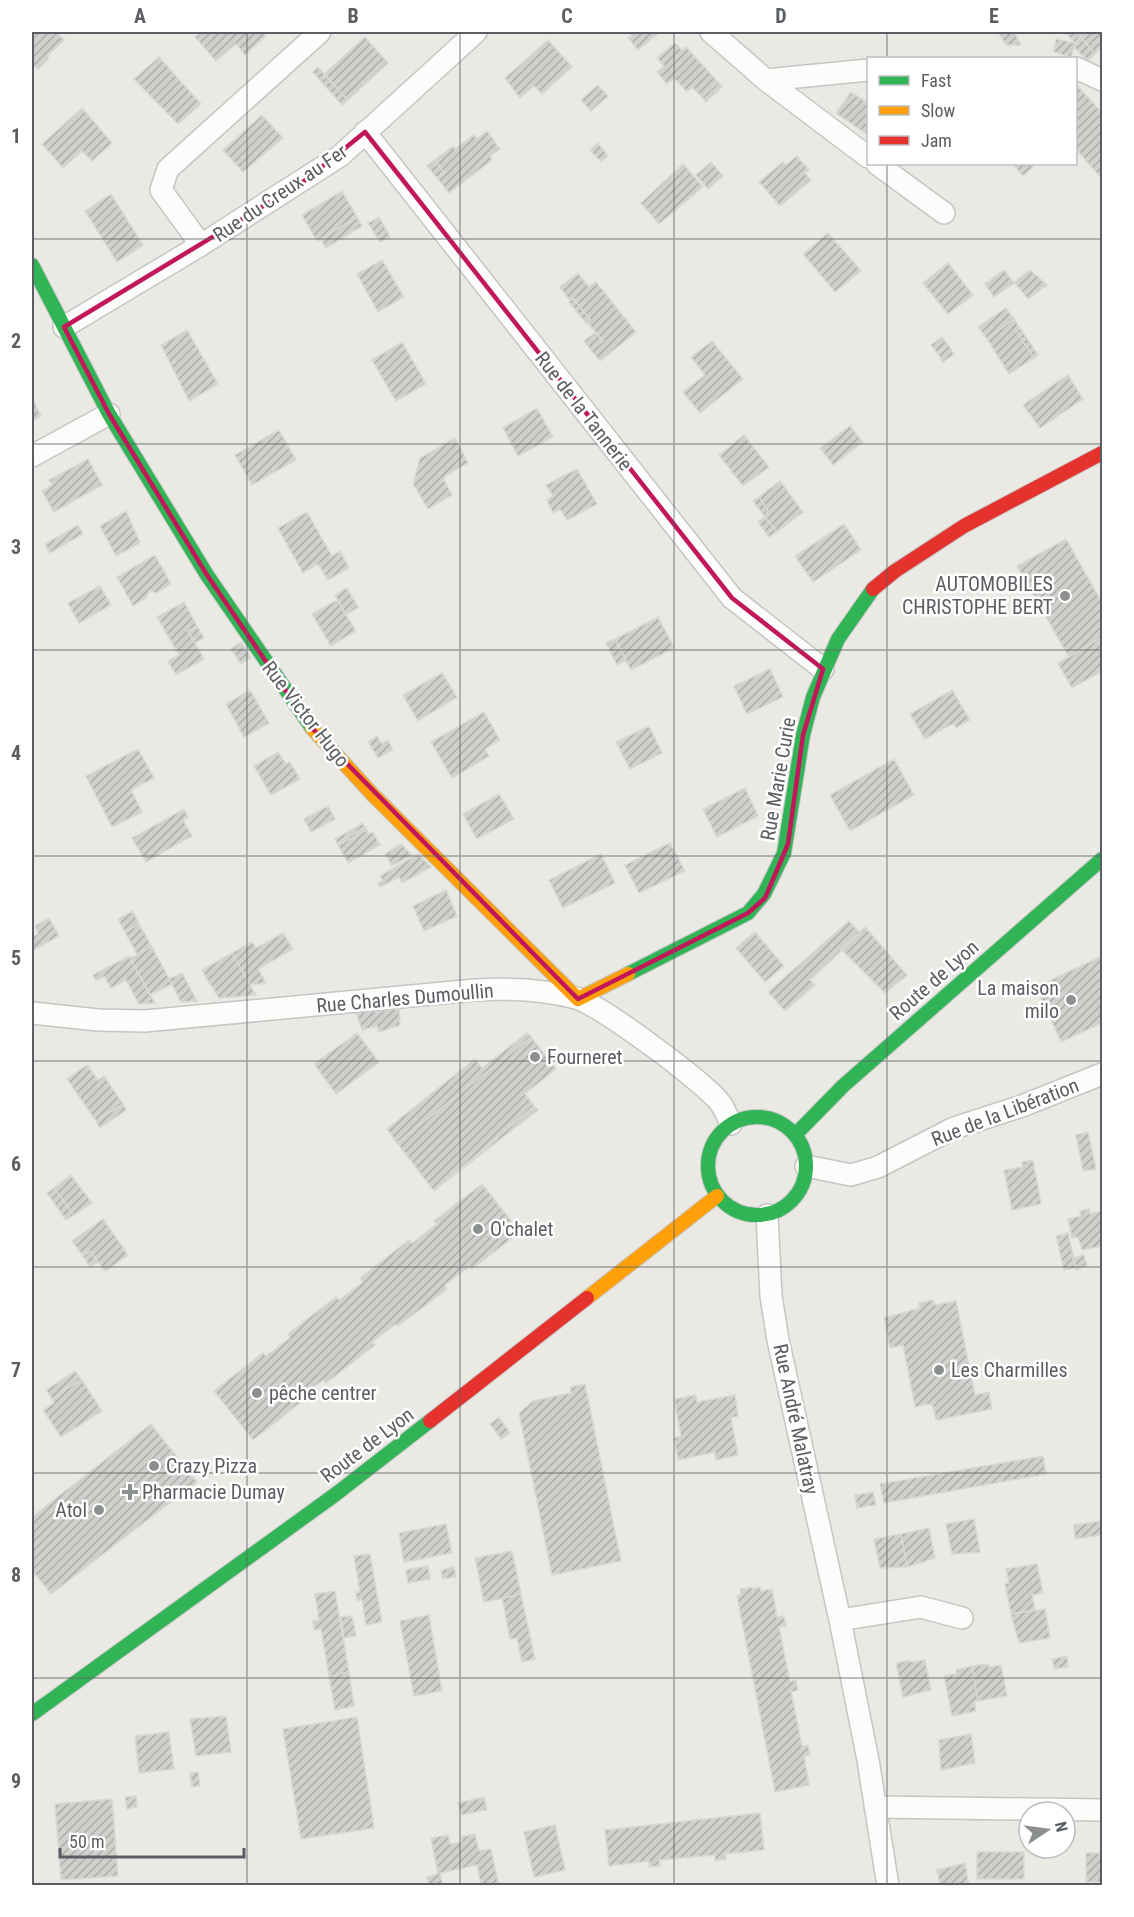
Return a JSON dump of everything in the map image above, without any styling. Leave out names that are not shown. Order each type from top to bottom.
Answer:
[{"type":"street","points":[[201,245],[165,197],[161,190],[162,180],[179,158],[320,32]]},
{"type":"street","name":"Rue du Creux au Fer","points":[[64,327],[303,182],[340,156],[476,32]]},
{"type":"street","points":[[711,32],[766,80],[867,156]]},
{"type":"street","points":[[1077,68],[1102,80]]},
{"type":"street","points":[[766,80],[867,70]]},
{"type":"street","name":"Rue de la Tannerie","points":[[365,132],[732,598],[823,669]]},
{"type":"street","points":[[878,165],[944,213]]},
{"type":"street","name":"Rue Victor Hugo","points":[[32,265],[109,414],[207,575],[309,725],[373,795],[545,969],[578,999]]},
{"type":"street","points":[[32,456],[109,414]]},
{"type":"street","name":"Rue Marie Curie","points":[[578,999],[748,913],[765,898],[779,871],[788,843],[803,735],[823,669],[851,618],[873,589],[948,535],[1102,453]]},
{"type":"street","name":"Route de Lyon","points":[[795,1135],[843,1086],[1102,859]]},
{"type":"street","name":"Rue Charles Dumoullin","points":[[32,1013],[98,1020],[145,1021],[497,989],[578,999],[616,1022],[701,1083],[721,1104],[731,1124]]},
{"type":"street","name":"Rue de la Libération","points":[[806,1166],[851,1175],[878,1167],[954,1128],[1022,1106],[1102,1074]]},
{"type":"street","points":[[747,1118],[765,1118],[781,1124],[795,1135],[803,1149],[806,1166],[803,1183],[795,1198],[782,1209],[766,1215],[739,1213],[717,1196],[708,1173],[710,1149],[719,1135],[731,1124],[747,1118]]},
{"type":"street","name":"Route de Lyon","points":[[32,1714],[336,1494],[717,1196]]},
{"type":"street","name":"Rue André Malatray","points":[[766,1215],[771,1296],[778,1340],[840,1620],[888,1886]]},
{"type":"street","points":[[840,1620],[921,1607],[962,1618]]},
{"type":"street","points":[[875,1807],[1102,1810]]},
{"type":"highlighted area","points":[[365,132],[732,598],[823,669],[803,735],[788,844],[765,898],[748,913],[578,999],[309,725],[207,575],[109,414],[64,327],[303,182]]},
{"type":"building","points":[[32,32],[56,32],[64,40],[47,56],[49,59],[38,69],[35,66],[32,70]]},
{"type":"building","points":[[202,32],[262,32],[266,36],[245,55],[236,44],[216,61],[195,37]]},
{"type":"building","points":[[628,32],[659,33],[638,50],[628,38],[632,36]]},
{"type":"building","points":[[998,32],[1014,32],[1021,45],[1006,45]]},
{"type":"building","points":[[1065,32],[1084,32],[1075,43]]},
{"type":"building","points":[[1084,32],[1102,32],[1102,47],[1095,54],[1080,36]]},
{"type":"building","points":[[1080,36],[1095,54],[1088,61],[1074,47]]},
{"type":"building","points":[[365,37],[388,63],[348,100],[324,74]]},
{"type":"building","points":[[1056,39],[1075,43],[1071,57],[1054,52]]},
{"type":"building","points":[[548,40],[572,67],[542,94],[534,86],[520,98],[505,78]]},
{"type":"building","points":[[675,43],[682,50],[686,47],[718,82],[702,97],[692,87],[687,92],[674,78],[667,84],[657,72],[664,66],[657,58]]},
{"type":"building","points":[[159,57],[201,104],[178,124],[134,79]]},
{"type":"building","points":[[318,67],[348,100],[342,105],[313,72]]},
{"type":"building","points":[[718,82],[722,87],[706,102],[702,97]]},
{"type":"building","points":[[598,85],[608,96],[591,111],[581,100]]},
{"type":"building","points":[[1077,85],[1102,113],[1102,179],[1077,150]]},
{"type":"building","points":[[851,92],[867,102],[867,134],[836,113]]},
{"type":"building","points":[[82,108],[112,143],[92,161],[82,151],[63,168],[42,144]]},
{"type":"building","points":[[262,115],[283,138],[243,172],[223,150]]},
{"type":"building","points":[[487,131],[500,149],[490,156],[492,160],[449,193],[437,178],[444,173],[435,160],[453,146],[455,149],[474,135],[477,139]]},
{"type":"building","points":[[598,143],[608,156],[601,162],[590,150]]},
{"type":"building","points":[[797,156],[809,170],[805,173],[811,180],[780,206],[759,182],[783,162],[786,165]]},
{"type":"building","points":[[435,160],[444,173],[437,178],[427,166]]},
{"type":"building","points":[[711,162],[723,176],[708,189],[696,175]]},
{"type":"building","points":[[683,164],[703,187],[659,224],[641,203]]},
{"type":"building","points":[[1014,165],[1032,165],[1033,167],[1023,176]]},
{"type":"building","points":[[342,191],[357,217],[317,241],[302,215]]},
{"type":"building","points":[[111,194],[143,245],[117,262],[85,211]]},
{"type":"building","points":[[357,217],[362,226],[326,248],[321,239]]},
{"type":"building","points":[[379,217],[390,237],[380,242],[368,223]]},
{"type":"building","points":[[828,233],[861,271],[835,292],[803,254]]},
{"type":"building","points":[[382,260],[404,297],[378,312],[357,274]]},
{"type":"building","points":[[948,263],[973,295],[948,314],[923,283]]},
{"type":"building","points":[[1004,270],[1014,283],[994,297],[985,284]]},
{"type":"building","points":[[1030,270],[1047,285],[1028,299],[1014,282]]},
{"type":"building","points":[[578,273],[589,287],[596,282],[636,332],[600,361],[591,350],[603,341],[587,322],[590,319],[573,298],[570,301],[560,287]]},
{"type":"building","points":[[573,298],[590,319],[586,323],[569,302]]},
{"type":"building","points":[[1006,308],[1014,319],[987,339],[978,327]]},
{"type":"building","points":[[1014,319],[1020,328],[1016,331],[1034,358],[1009,374],[987,339]]},
{"type":"building","points":[[1020,328],[1038,355],[1034,358],[1016,331]]},
{"type":"building","points":[[187,330],[218,384],[189,401],[161,345]]},
{"type":"building","points":[[596,332],[603,341],[591,350],[584,341]]},
{"type":"building","points":[[942,337],[948,345],[937,353],[931,345]]},
{"type":"building","points":[[712,341],[743,379],[700,413],[683,392],[705,375],[691,357]]},
{"type":"building","points":[[402,342],[426,384],[396,401],[372,360]]},
{"type":"building","points":[[948,345],[954,354],[943,362],[937,353]]},
{"type":"building","points":[[1068,375],[1083,399],[1040,428],[1023,405]]},
{"type":"building","points":[[32,398],[41,416],[32,421]]},
{"type":"building","points":[[537,408],[553,437],[518,456],[503,428]]},
{"type":"building","points":[[850,426],[863,442],[833,465],[820,448]]},
{"type":"building","points":[[279,430],[296,460],[252,485],[235,455]]},
{"type":"building","points":[[744,435],[769,467],[743,486],[719,455]]},
{"type":"building","points":[[455,438],[468,463],[445,476],[444,480],[452,495],[428,509],[413,484],[420,458]]},
{"type":"building","points":[[88,459],[102,485],[54,512],[42,491],[52,485],[49,480]]},
{"type":"building","points":[[577,469],[597,504],[567,520],[560,509],[553,513],[547,500],[553,496],[546,485]]},
{"type":"building","points":[[780,481],[803,512],[777,532],[765,517],[768,510],[759,497]]},
{"type":"building","points":[[759,497],[768,510],[765,517],[753,501]]},
{"type":"building","points":[[126,511],[140,543],[116,556],[100,526]]},
{"type":"building","points":[[307,512],[332,556],[340,551],[349,568],[328,580],[318,564],[303,573],[278,528]]},
{"type":"building","points":[[765,517],[777,532],[769,537],[758,522]]},
{"type":"building","points":[[844,524],[861,550],[813,582],[795,556]]},
{"type":"building","points":[[78,525],[83,534],[50,553],[45,544]]},
{"type":"building","points":[[1066,539],[1102,603],[1102,637],[1069,657],[1017,566]]},
{"type":"building","points":[[155,555],[171,584],[156,593],[149,591],[146,598],[133,606],[117,577]]},
{"type":"building","points":[[100,586],[111,605],[79,623],[68,603]]},
{"type":"building","points":[[347,588],[358,607],[346,615],[335,595]]},
{"type":"building","points":[[337,600],[356,631],[331,646],[312,614]]},
{"type":"building","points":[[184,602],[197,626],[188,631],[204,659],[176,675],[168,661],[179,655],[157,617]]},
{"type":"building","points":[[658,617],[674,648],[631,670],[615,639]]},
{"type":"building","points":[[197,626],[204,638],[195,643],[188,631]]},
{"type":"building","points":[[1102,637],[1102,671],[1072,688],[1058,663]]},
{"type":"building","points":[[615,639],[626,660],[617,665],[606,643]]},
{"type":"building","points":[[241,642],[251,658],[241,664],[231,649]]},
{"type":"building","points":[[770,669],[783,697],[747,714],[734,686]]},
{"type":"building","points":[[442,673],[457,697],[418,721],[403,695]]},
{"type":"building","points":[[250,690],[269,723],[244,737],[226,704]]},
{"type":"building","points":[[952,690],[970,720],[956,728],[954,723],[925,739],[910,714]]},
{"type":"building","points":[[484,712],[500,740],[485,749],[489,756],[452,778],[431,742]]},
{"type":"building","points":[[649,726],[662,753],[630,769],[616,742]]},
{"type":"building","points":[[377,736],[382,744],[388,740],[393,750],[378,758],[368,742]]},
{"type":"building","points":[[138,749],[154,778],[131,790],[142,812],[112,827],[86,776]]},
{"type":"building","points":[[278,752],[286,764],[290,762],[300,779],[271,795],[254,766]]},
{"type":"building","points":[[894,759],[914,795],[850,831],[830,795]]},
{"type":"building","points":[[745,788],[758,816],[717,837],[703,809]]},
{"type":"building","points":[[499,794],[514,819],[477,839],[463,814]]},
{"type":"building","points":[[328,806],[335,819],[311,832],[304,819]]},
{"type":"building","points":[[184,809],[188,817],[183,820],[192,836],[146,862],[132,838]]},
{"type":"building","points":[[363,823],[365,827],[337,843],[335,839]]},
{"type":"building","points":[[365,827],[367,830],[338,845],[337,843]]},
{"type":"building","points":[[367,830],[369,834],[373,832],[380,845],[348,863],[338,845]]},
{"type":"building","points":[[670,843],[685,871],[639,893],[625,865]]},
{"type":"building","points":[[401,844],[412,855],[392,866],[385,854]]},
{"type":"building","points":[[418,854],[431,867],[402,883],[399,877],[380,887],[378,883],[383,881],[380,876]]},
{"type":"building","points":[[601,854],[615,883],[563,908],[549,880]]},
{"type":"building","points":[[446,890],[457,916],[424,931],[413,906]]},
{"type":"building","points":[[133,911],[139,924],[125,932],[118,919]]},
{"type":"building","points":[[49,918],[59,936],[32,951],[32,933],[34,936],[38,934],[35,926]]},
{"type":"building","points":[[849,921],[860,933],[810,980],[815,985],[785,1011],[768,992]]},
{"type":"building","points":[[139,924],[152,947],[137,954],[125,932]]},
{"type":"building","points":[[865,927],[907,975],[885,993],[841,949]]},
{"type":"building","points":[[755,932],[784,966],[765,982],[736,948]]},
{"type":"building","points":[[283,933],[293,949],[258,969],[266,983],[250,985],[232,953],[252,942],[256,948]]},
{"type":"building","points":[[152,947],[172,984],[150,995],[130,958]]},
{"type":"building","points":[[232,953],[256,995],[219,998],[207,979],[202,970]]},
{"type":"building","points":[[129,956],[155,1003],[139,1004],[126,980],[111,988],[104,976],[96,981],[93,975]]},
{"type":"building","points":[[1102,956],[1102,1023],[1061,1042],[1036,987]]},
{"type":"building","points":[[182,973],[197,1001],[181,1002],[169,979]]},
{"type":"building","points":[[399,1009],[400,1025],[379,1032],[377,1026],[362,1030],[356,1013]]},
{"type":"building","points":[[357,1033],[379,1062],[336,1094],[314,1064]]},
{"type":"building","points":[[527,1033],[531,1037],[397,1143],[387,1129],[475,1059],[482,1068]]},
{"type":"building","points":[[531,1037],[556,1069],[525,1094],[534,1106],[434,1191],[397,1143]]},
{"type":"building","points":[[87,1065],[98,1080],[104,1076],[123,1104],[96,1121],[67,1079]]},
{"type":"building","points":[[123,1104],[126,1110],[100,1128],[96,1121]]},
{"type":"building","points":[[534,1106],[538,1110],[439,1187],[510,1127]]},
{"type":"building","points":[[1088,1132],[1096,1169],[1083,1171],[1076,1135]]},
{"type":"building","points":[[1033,1160],[1041,1204],[1012,1210],[1004,1170],[1023,1167],[1022,1162]]},
{"type":"building","points":[[71,1175],[92,1203],[74,1215],[54,1188]]},
{"type":"building","points":[[482,1184],[520,1232],[472,1269],[470,1266],[445,1285],[447,1289],[398,1326],[396,1324],[372,1342],[375,1345],[326,1383],[323,1380],[298,1399],[301,1402],[253,1440],[214,1391],[263,1353],[266,1356],[290,1338],[288,1334],[336,1297],[339,1300],[363,1282],[360,1278],[409,1240],[412,1243],[437,1224],[434,1221]]},
{"type":"building","points":[[54,1188],[74,1215],[66,1220],[47,1193]]},
{"type":"building","points":[[1089,1209],[1090,1214],[1102,1211],[1102,1246],[1082,1250],[1078,1237],[1072,1238],[1068,1219],[1081,1216],[1080,1211]]},
{"type":"building","points":[[103,1219],[128,1255],[105,1271],[90,1251],[83,1256],[72,1241]]},
{"type":"building","points":[[1068,1233],[1076,1268],[1064,1270],[1056,1236]]},
{"type":"building","points":[[90,1251],[98,1262],[90,1267],[83,1256]]},
{"type":"building","points":[[1084,1255],[1087,1265],[1076,1270],[1073,1258]]},
{"type":"building","name":"Les Charmilles","points":[[933,1300],[935,1305],[956,1301],[975,1395],[989,1392],[992,1409],[936,1420],[933,1406],[929,1404],[915,1407],[903,1345],[890,1348],[884,1318],[920,1308],[919,1303]]},
{"type":"building","points":[[75,1371],[81,1379],[52,1399],[46,1390]]},
{"type":"building","points":[[81,1379],[102,1411],[61,1437],[43,1410],[54,1403],[52,1399]]},
{"type":"building","points":[[585,1384],[621,1561],[552,1575],[519,1413],[533,1401],[571,1393],[570,1387]]},
{"type":"building","points":[[696,1395],[697,1402],[735,1395],[738,1416],[731,1418],[738,1455],[716,1460],[715,1452],[678,1460],[674,1438],[681,1436],[674,1399]]},
{"type":"building","points":[[499,1417],[510,1433],[501,1439],[490,1424]]},
{"type":"building","points":[[151,1424],[197,1482],[51,1594],[32,1570],[32,1517]]},
{"type":"building","points":[[1043,1456],[1046,1474],[884,1503],[880,1484]]},
{"type":"building","points":[[873,1492],[876,1505],[857,1508],[855,1495]]},
{"type":"building","points":[[974,1519],[980,1552],[952,1554],[946,1524]]},
{"type":"building","points":[[1102,1521],[1102,1535],[1075,1539],[1074,1525]]},
{"type":"building","points":[[446,1524],[452,1553],[404,1562],[399,1533]]},
{"type":"building","points":[[929,1528],[935,1558],[907,1567],[901,1534]]},
{"type":"building","points":[[901,1534],[907,1567],[880,1568],[874,1539]]},
{"type":"building","points":[[512,1551],[521,1594],[484,1602],[475,1558]]},
{"type":"building","points":[[370,1554],[382,1622],[366,1625],[362,1600],[357,1601],[356,1592],[360,1592],[354,1556]]},
{"type":"building","points":[[1037,1564],[1043,1593],[1032,1595],[1035,1610],[1011,1614],[1005,1584],[1009,1583],[1006,1569]]},
{"type":"building","points":[[428,1566],[430,1579],[408,1583],[406,1570]]},
{"type":"building","points":[[454,1567],[456,1577],[443,1579],[441,1570]]},
{"type":"building","points":[[752,1587],[753,1593],[754,1588],[760,1587],[761,1591],[772,1589],[777,1617],[784,1616],[786,1626],[779,1627],[790,1682],[796,1680],[798,1690],[791,1692],[802,1746],[808,1745],[810,1755],[804,1756],[809,1785],[775,1792],[737,1596],[741,1595],[740,1589]]},
{"type":"building","points":[[335,1591],[349,1672],[329,1676],[321,1629],[314,1630],[313,1621],[319,1620],[315,1594]]},
{"type":"building","points":[[521,1594],[535,1659],[522,1662],[517,1638],[510,1639],[502,1598]]},
{"type":"building","points":[[1045,1609],[1050,1638],[1019,1643],[1011,1614]]},
{"type":"building","points":[[429,1615],[442,1691],[414,1696],[400,1621]]},
{"type":"building","points":[[352,1616],[356,1636],[344,1638],[341,1617]]},
{"type":"building","points":[[1067,1656],[1068,1667],[1054,1669],[1052,1659]]},
{"type":"building","points":[[910,1660],[911,1662],[925,1660],[931,1690],[903,1697],[896,1663]]},
{"type":"building","points":[[988,1664],[989,1667],[1001,1665],[1007,1696],[978,1701],[972,1666]]},
{"type":"building","points":[[972,1666],[978,1701],[974,1702],[976,1711],[952,1716],[944,1676],[956,1674],[956,1670]]},
{"type":"building","points":[[349,1672],[354,1706],[335,1710],[329,1676]]},
{"type":"building","points":[[226,1716],[231,1752],[196,1756],[190,1719]]},
{"type":"building","points":[[357,1717],[374,1828],[301,1839],[283,1729]]},
{"type":"building","points":[[169,1732],[174,1769],[139,1773],[135,1736]]},
{"type":"building","points":[[971,1734],[975,1763],[941,1770],[939,1740]]},
{"type":"building","points":[[198,1772],[200,1786],[192,1787],[190,1773]]},
{"type":"building","points":[[136,1796],[137,1807],[127,1809],[125,1797]]},
{"type":"building","points":[[484,1797],[487,1810],[461,1815],[458,1803]]},
{"type":"building","points":[[112,1799],[118,1876],[61,1880],[55,1804]]},
{"type":"building","points":[[760,1813],[764,1850],[725,1854],[726,1859],[715,1861],[715,1855],[659,1860],[660,1866],[649,1867],[649,1861],[609,1866],[605,1830]]},
{"type":"building","points":[[555,1825],[565,1870],[534,1877],[524,1832]]},
{"type":"building","points":[[475,1834],[479,1851],[491,1849],[499,1886],[481,1886],[477,1865],[440,1873],[443,1886],[429,1886],[427,1877],[438,1874],[431,1838],[448,1835],[450,1844],[462,1842],[461,1837]]},
{"type":"building","points":[[977,1852],[1017,1852],[1017,1860],[1024,1860],[1024,1879],[977,1879]]},
{"type":"building","points":[[1086,1853],[1102,1853],[1102,1882],[1086,1882]]},
{"type":"building","points":[[965,1863],[969,1886],[940,1886],[937,1870]]},
{"type":"traffic: fast","points":[[32,265],[109,414],[207,575],[312,728]]},
{"type":"traffic: fast","points":[[628,974],[748,913],[764,894],[784,853],[803,735],[813,697],[838,639],[873,589]]},
{"type":"traffic: fast","points":[[795,1135],[843,1086],[1102,859]]},
{"type":"traffic: fast","points":[[757,1117],[776,1121],[792,1131],[802,1147],[806,1166],[802,1185],[792,1201],[776,1211],[757,1215],[738,1211],[722,1201],[712,1185],[708,1166],[712,1147],[722,1131],[738,1121],[757,1117]]},
{"type":"traffic: fast","points":[[32,1714],[336,1494],[430,1421]]},
{"type":"traffic: slow","points":[[312,728],[373,795],[578,999],[628,974]]},
{"type":"traffic: slow","points":[[587,1298],[717,1196]]},
{"type":"traffic: jam","points":[[873,589],[895,571],[964,526],[1102,453]]},
{"type":"traffic: jam","points":[[430,1421],[587,1298]]},
{"type":"place","name":"AUTOMOBILES CHRISTOPHE BERT","points":[[1065,596]]},
{"type":"place","name":"La maison milo","points":[[1071,1000]]},
{"type":"place","name":"Fourneret","points":[[535,1057]]},
{"type":"place","name":"O'chalet","points":[[478,1229]]},
{"type":"place","name":"Les Charmilles","points":[[939,1370]]},
{"type":"place","name":"pêche centrer","points":[[257,1393]]},
{"type":"place","name":"Crazy Pizza","points":[[154,1466]]},
{"type":"place","name":"Pharmacie Dumay","points":[[130,1492]]},
{"type":"place","name":"Atol","points":[[99,1510]]}]
